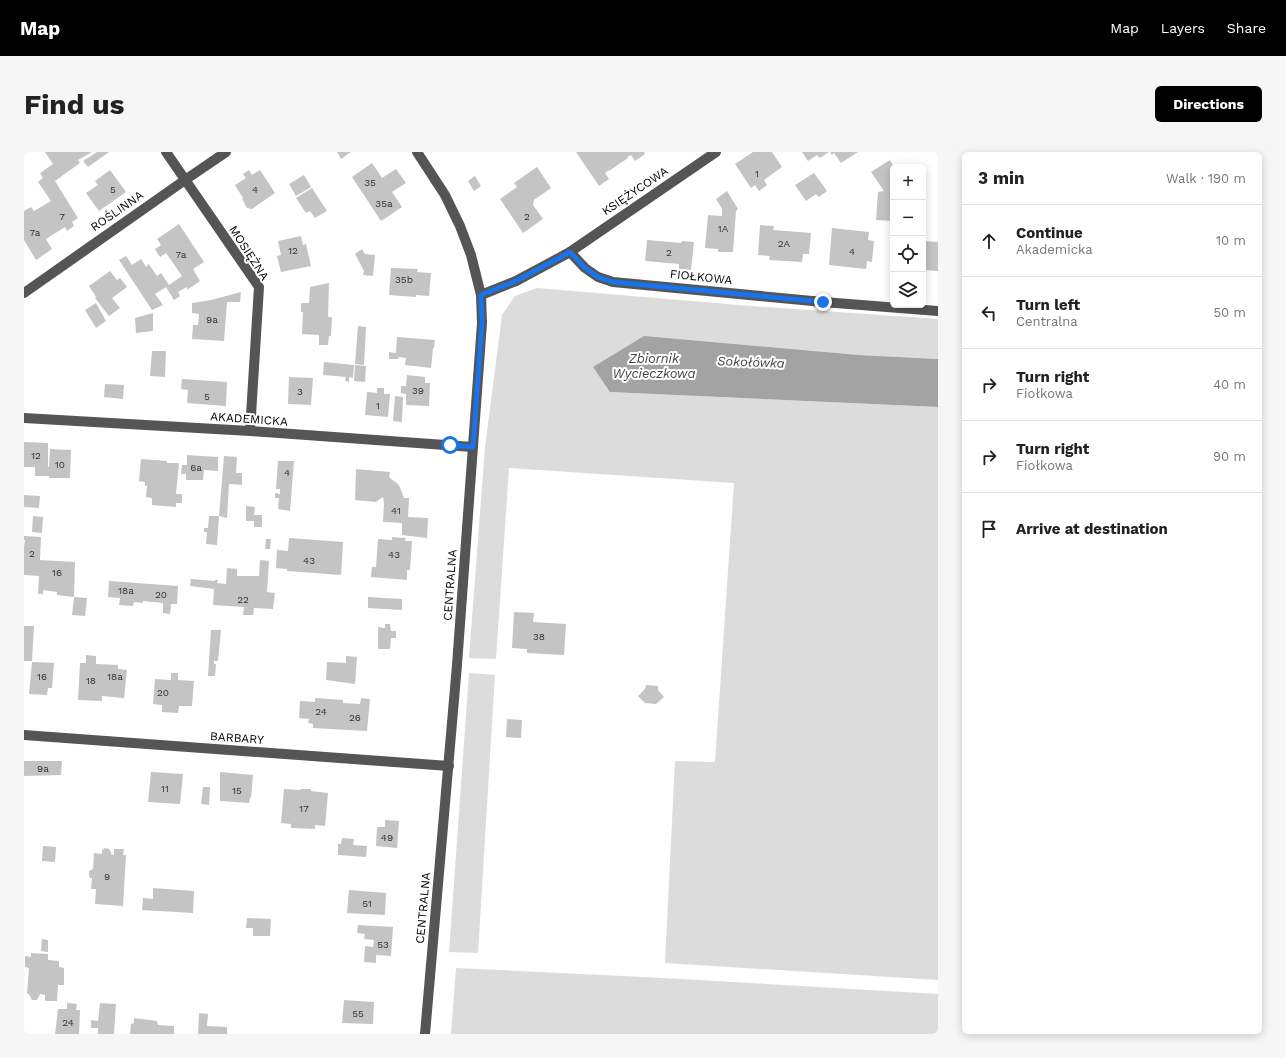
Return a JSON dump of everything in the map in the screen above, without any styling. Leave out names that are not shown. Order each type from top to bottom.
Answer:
[{"type":"street","name":"MOSIĘŻNA","points":[[166,152],[259,287],[250,432]]},
{"type":"street","name":"ROŚLINNA","points":[[24,293],[226,152]]},
{"type":"street","name":"CENTRALNA","points":[[417,152],[445,195],[460,226],[471,255],[481,295],[482,323],[448,766],[425,1034]]},
{"type":"street","name":"KSIĘŻYCOWA","points":[[570,252],[716,152]]},
{"type":"street","points":[[481,295],[516,281],[570,252]]},
{"type":"street","name":"FIOŁKOWA","points":[[570,252],[585,268],[598,277],[613,282],[815,302],[938,311]]},
{"type":"street","name":"AKADEMICKA","points":[[24,418],[473,447]]},
{"type":"street","name":"BARBARY","points":[[24,735],[448,766]]},
{"type":"shaded area","points":[[537,288],[751,306],[938,319],[938,359],[858,355],[610,392],[938,407],[938,980],[665,963],[675,761],[715,762],[734,483],[509,468],[496,659],[469,658],[485,447],[502,315],[515,296]]},
{"type":"shaded area","points":[[469,673],[495,675],[478,953],[449,952]]},
{"type":"shaded area","points":[[456,968],[664,978],[938,994],[938,1034],[451,1034]]},
{"type":"water","name":"Zbiornik Wycieczkowa","points":[[644,336],[858,355],[938,359],[938,407],[610,392],[593,367]]},
{"type":"building","points":[[45,152],[92,152],[78,160],[80,163],[55,181],[78,218],[72,222],[74,226],[67,231],[65,227],[46,239],[52,249],[36,260],[24,240],[24,211],[31,207],[34,211],[51,201],[38,182],[43,178],[40,173],[53,164]]},
{"type":"building","points":[[97,152],[109,152],[88,167],[83,161]]},
{"type":"building","points":[[337,152],[351,152],[341,159]]},
{"type":"building","points":[[576,152],[644,152],[645,154],[635,161],[631,155],[627,157],[628,158],[605,173],[609,179],[599,186]]},
{"type":"building","points":[[753,152],[772,152],[782,167],[764,180],[767,185],[759,191],[755,185],[751,188],[735,164]]},
{"type":"building","points":[[802,152],[829,152],[820,158],[817,155],[808,161]]},
{"type":"building","points":[[830,152],[858,152],[841,163],[834,153],[832,155]]},
{"type":"building","points":[[890,160],[892,164],[890,164],[890,221],[876,220],[878,192],[884,191],[871,172]]},
{"type":"building","points":[[372,163],[382,178],[396,169],[406,183],[392,192],[402,207],[381,221],[352,177]]},
{"type":"building","points":[[537,167],[551,188],[534,200],[533,205],[543,219],[523,233],[500,199],[517,187],[514,183]]},
{"type":"building","points":[[110,170],[126,192],[99,211],[86,193],[98,185],[95,181]]},
{"type":"building","points":[[249,170],[252,175],[260,170],[275,193],[252,209],[247,208],[235,185],[246,178],[243,174]]},
{"type":"building","points":[[814,173],[827,191],[819,197],[816,194],[806,201],[795,185]]},
{"type":"building","points":[[304,175],[311,187],[296,196],[289,184]]},
{"type":"building","points":[[475,176],[481,186],[474,191],[468,181]]},
{"type":"building","points":[[312,188],[327,211],[315,218],[310,211],[306,213],[296,198]]},
{"type":"building","points":[[727,191],[738,209],[736,211],[733,252],[718,252],[718,249],[705,248],[708,215],[722,216],[722,209],[716,199]]},
{"type":"building","points":[[179,224],[204,262],[193,269],[200,281],[187,290],[187,287],[178,292],[180,296],[174,300],[166,287],[155,294],[163,305],[152,310],[119,260],[126,256],[132,265],[141,259],[146,267],[149,264],[157,276],[161,273],[169,285],[182,276],[166,253],[160,257],[155,249],[161,245],[157,239]]},
{"type":"building","points":[[760,225],[774,226],[773,230],[811,233],[809,254],[803,254],[802,262],[769,260],[770,256],[758,255]]},
{"type":"building","points":[[832,228],[869,232],[868,240],[874,241],[872,262],[867,261],[866,269],[829,265]]},
{"type":"building","points":[[301,236],[303,245],[306,244],[311,266],[281,272],[277,256],[281,255],[278,241]]},
{"type":"building","points":[[647,240],[681,243],[682,241],[694,242],[691,270],[679,269],[679,264],[645,261]]},
{"type":"building","points":[[926,241],[938,242],[938,271],[926,270]]},
{"type":"building","points":[[362,249],[365,254],[375,255],[373,276],[363,275],[364,271],[355,254]]},
{"type":"building","points":[[391,268],[418,269],[417,272],[431,273],[429,296],[416,295],[416,297],[389,295]]},
{"type":"building","points":[[110,271],[117,280],[120,278],[127,287],[112,298],[120,308],[109,316],[95,298],[96,297],[89,286]]},
{"type":"building","points":[[329,283],[328,317],[332,317],[331,336],[329,336],[328,345],[319,345],[319,335],[302,334],[303,312],[301,312],[301,303],[309,303],[310,287]]},
{"type":"building","points":[[241,292],[240,302],[227,302],[224,341],[192,339],[193,325],[198,325],[199,314],[192,313],[192,303],[211,300]]},
{"type":"building","points":[[96,303],[106,321],[96,328],[85,310]]},
{"type":"building","points":[[153,313],[153,331],[136,333],[135,318]]},
{"type":"building","points":[[358,326],[366,327],[364,365],[355,364]]},
{"type":"building","points":[[397,337],[435,340],[431,368],[405,365],[406,358],[399,357],[398,359],[389,359],[389,352],[396,353]]},
{"type":"building","points":[[152,351],[166,351],[165,377],[150,376]]},
{"type":"building","points":[[324,362],[354,365],[353,378],[349,377],[349,382],[345,381],[346,377],[323,375]]},
{"type":"building","points":[[355,365],[366,366],[365,382],[354,381]]},
{"type":"building","points":[[407,375],[425,377],[425,383],[430,383],[429,406],[406,405],[406,394],[401,393],[401,386],[406,386]]},
{"type":"building","points":[[289,377],[313,378],[311,405],[288,404]]},
{"type":"building","points":[[182,379],[227,382],[226,406],[187,403],[188,390],[181,389]]},
{"type":"building","points":[[105,384],[124,385],[123,399],[104,397]]},
{"type":"building","points":[[377,388],[384,388],[384,394],[390,394],[388,417],[365,415],[367,392],[377,393]]},
{"type":"building","points":[[395,396],[403,397],[402,422],[393,421]]},
{"type":"building","points":[[24,442],[48,443],[48,467],[50,449],[71,450],[70,478],[35,476],[35,467],[24,467]]},
{"type":"building","points":[[187,455],[218,457],[218,471],[204,470],[203,480],[186,480],[186,474],[181,474],[182,465],[187,465]]},
{"type":"building","points":[[224,456],[237,457],[236,473],[242,473],[242,485],[229,484],[227,518],[219,516]]},
{"type":"building","points":[[141,459],[167,461],[167,463],[179,463],[176,494],[182,494],[182,503],[176,503],[176,507],[152,505],[152,498],[146,497],[147,486],[145,486],[145,482],[139,481]]},
{"type":"building","points":[[278,461],[294,461],[290,511],[278,509],[279,498],[275,498],[275,493],[280,494],[280,489],[276,489]]},
{"type":"building","points":[[356,469],[390,472],[389,477],[399,485],[404,498],[409,498],[408,517],[428,518],[427,538],[402,535],[402,523],[383,522],[383,497],[376,502],[355,500]]},
{"type":"building","points":[[24,495],[40,496],[39,508],[24,507]]},
{"type":"building","points":[[246,506],[255,507],[254,515],[262,515],[262,527],[254,527],[254,521],[246,521]]},
{"type":"building","points":[[33,516],[43,517],[42,533],[32,532]]},
{"type":"building","points":[[209,516],[219,516],[217,545],[206,544],[207,532],[204,532],[204,528],[208,528]]},
{"type":"building","points":[[24,536],[41,537],[40,560],[75,562],[74,597],[57,595],[57,592],[43,590],[43,594],[38,594],[39,576],[24,575]]},
{"type":"building","points":[[392,537],[406,538],[405,541],[412,541],[410,570],[407,570],[407,580],[371,577],[372,567],[376,567],[378,539],[392,540]]},
{"type":"building","points":[[289,538],[343,542],[341,575],[287,571],[287,569],[276,568],[277,550],[288,551]]},
{"type":"building","points":[[266,539],[271,539],[270,549],[265,549]]},
{"type":"building","points":[[260,560],[269,561],[267,592],[275,593],[273,609],[254,608],[253,615],[243,615],[244,607],[213,605],[214,589],[190,586],[191,579],[218,580],[217,583],[226,584],[227,568],[237,569],[237,576],[259,576]]},
{"type":"building","points":[[109,581],[178,586],[177,604],[171,604],[170,614],[163,613],[163,603],[143,601],[143,603],[134,602],[133,606],[119,605],[120,598],[108,597]]},
{"type":"building","points":[[74,597],[87,598],[85,616],[72,615]]},
{"type":"building","points":[[368,597],[402,599],[402,610],[368,608]]},
{"type":"building","points":[[514,612],[534,613],[533,622],[566,624],[564,655],[527,653],[527,649],[512,648]]},
{"type":"building","points":[[385,624],[390,624],[391,631],[396,631],[396,638],[391,638],[390,649],[378,649],[378,627],[385,628]]},
{"type":"building","points":[[24,626],[34,626],[32,661],[24,661]]},
{"type":"building","points":[[211,630],[221,630],[218,661],[214,661],[214,664],[216,664],[215,676],[208,676]]},
{"type":"building","points":[[86,655],[96,656],[96,664],[118,665],[118,669],[127,670],[124,698],[102,696],[102,701],[78,700],[80,663],[86,663]]},
{"type":"building","points":[[346,656],[357,657],[355,684],[326,680],[327,662],[346,663]]},
{"type":"building","points":[[32,662],[54,663],[52,688],[48,688],[47,695],[29,694]]},
{"type":"building","points":[[171,673],[178,673],[178,680],[194,681],[192,706],[179,706],[178,713],[162,712],[162,705],[153,704],[155,679],[171,680]]},
{"type":"building","points":[[646,685],[658,686],[658,690],[664,697],[656,704],[645,703],[638,696],[645,689]]},
{"type":"building","points":[[315,698],[343,700],[343,703],[360,704],[361,698],[370,699],[367,731],[313,728],[313,724],[308,723],[309,719],[299,718],[300,701],[315,702]]},
{"type":"building","points":[[507,719],[522,720],[521,738],[506,737]]},
{"type":"building","points":[[24,761],[62,761],[61,775],[24,776]]},
{"type":"building","points":[[151,772],[183,774],[180,804],[148,802]]},
{"type":"building","points":[[220,772],[253,775],[251,798],[250,797],[249,803],[220,801]]},
{"type":"building","points":[[203,787],[210,787],[209,805],[201,804]]},
{"type":"building","points":[[284,789],[311,789],[311,791],[328,793],[325,826],[315,825],[315,829],[291,828],[291,824],[281,823]]},
{"type":"building","points":[[385,820],[399,821],[397,848],[376,846],[377,827],[385,827]]},
{"type":"building","points":[[342,838],[354,839],[353,845],[367,846],[366,857],[338,855],[338,844],[341,844]]},
{"type":"building","points":[[43,846],[56,847],[55,862],[42,861]]},
{"type":"building","points":[[105,848],[109,849],[111,854],[114,855],[114,849],[124,849],[123,855],[126,855],[123,906],[95,904],[96,889],[91,889],[92,878],[90,878],[89,871],[93,869],[94,853],[102,854],[102,850]]},
{"type":"building","points":[[153,888],[194,891],[193,913],[142,910],[143,898],[153,899]]},
{"type":"building","points":[[349,890],[386,893],[385,915],[347,913]]},
{"type":"building","points":[[247,918],[271,919],[270,936],[253,936],[253,928],[246,928]]},
{"type":"building","points":[[358,925],[393,927],[391,956],[376,955],[376,963],[364,962],[365,946],[373,947],[374,940],[364,939],[365,934],[357,933]]},
{"type":"building","points":[[42,939],[48,940],[48,952],[41,951]]},
{"type":"building","points":[[31,953],[48,954],[48,960],[59,961],[59,967],[64,968],[64,985],[58,985],[57,1001],[45,1001],[45,995],[40,994],[37,1000],[32,1000],[29,994],[27,994],[29,968],[25,967],[25,956],[31,957]]},
{"type":"building","points":[[344,1000],[374,1002],[373,1024],[342,1023]]},
{"type":"building","points":[[67,1003],[77,1004],[76,1010],[80,1010],[79,1034],[55,1034],[58,1009],[67,1009]]},
{"type":"building","points":[[100,1003],[116,1004],[114,1034],[98,1034],[98,1028],[91,1028],[91,1020],[98,1021]]},
{"type":"building","points":[[199,1013],[208,1014],[207,1026],[227,1027],[227,1034],[198,1034]]},
{"type":"building","points":[[134,1018],[157,1021],[158,1025],[174,1026],[174,1034],[130,1034],[131,1024],[134,1023]]},
{"type":"route","points":[[450,445],[473,447],[482,323],[481,295],[516,281],[570,252],[585,268],[598,277],[613,282],[823,302]]},
{"type":"water label","name":"Sokołówka","points":[[751,362]]}]
